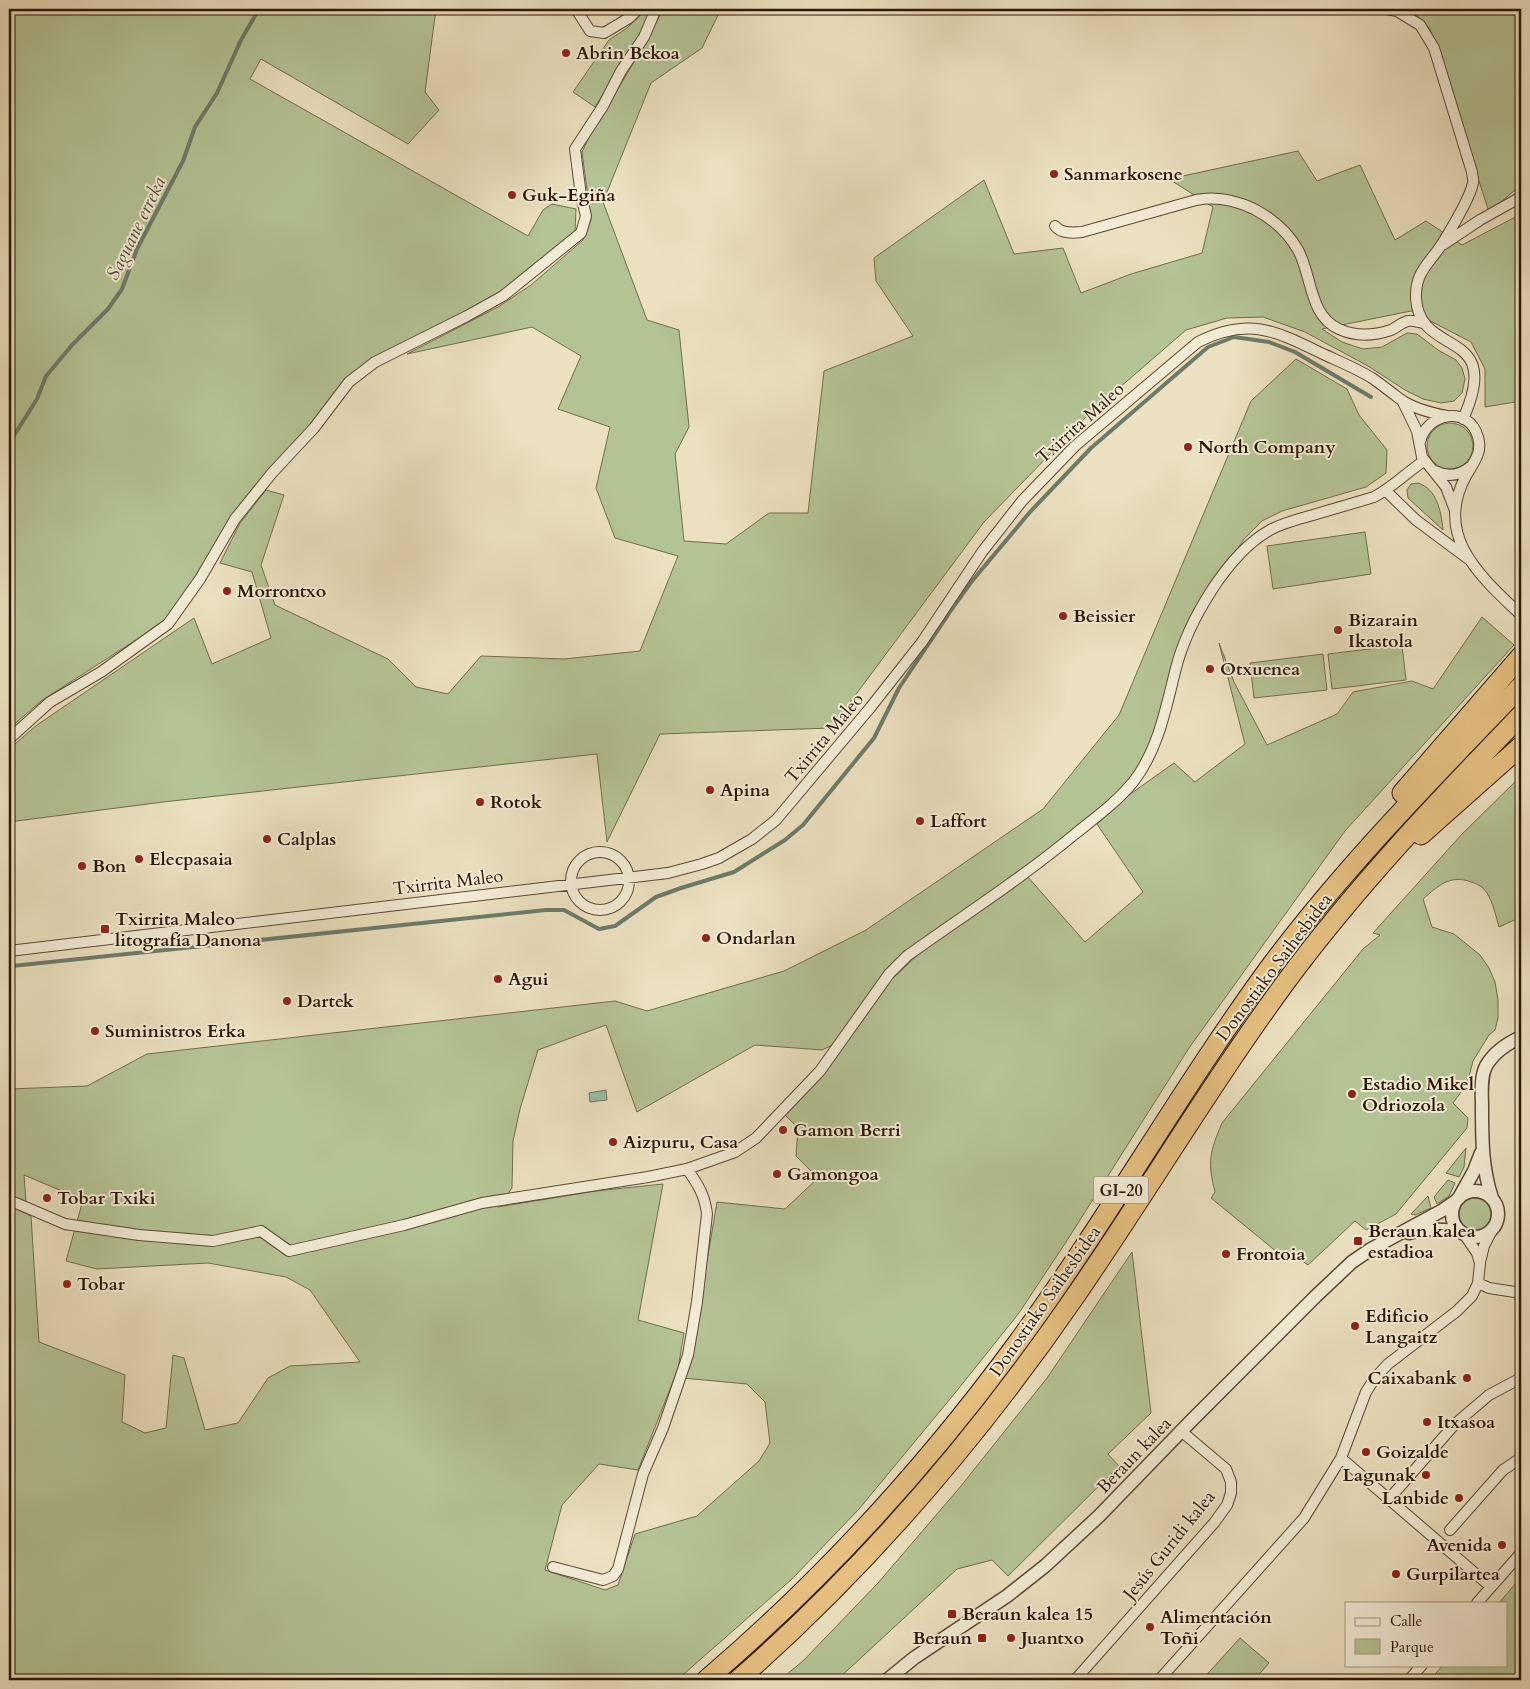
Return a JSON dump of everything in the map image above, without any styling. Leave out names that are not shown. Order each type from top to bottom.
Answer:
[{"type":"highway","points":[[1333,888],[1346,858],[1366,830],[1390,806],[1521,656]]},
{"type":"highway","name":"Donostiako Saihesbidea","points":[[706,1680],[795,1600],[844,1550],[914,1474],[970,1406],[1060,1283],[1220,1038],[1268,970],[1333,888],[1422,788],[1521,686]]},
{"type":"highway","name":"Donostiako Saihesbidea","points":[[738,1680],[809,1615],[890,1532],[963,1448],[1076,1296],[1210,1091],[1258,1021],[1312,948],[1360,887],[1521,715]]},
{"type":"highway","points":[[1383,862],[1408,848],[1521,746]]},
{"type":"street","points":[[576,9],[590,31],[604,33],[629,18],[638,9]]},
{"type":"street","points":[[9,739],[50,702],[101,672],[168,624],[200,579],[235,519],[272,473],[314,428],[350,382],[375,362],[467,316],[502,296],[581,233],[586,216],[581,196],[575,149],[603,106],[621,71],[644,37],[656,9]]},
{"type":"street","points":[[1387,9],[1397,11],[1420,25],[1434,48],[1472,172],[1473,182],[1465,202],[1441,246],[1424,267],[1419,277],[1416,298],[1423,323],[1464,352],[1473,364],[1475,389],[1464,419]]},
{"type":"street","points":[[1055,226],[1058,230],[1064,232],[1082,232],[1209,197],[1230,199],[1271,218],[1287,234],[1299,251],[1315,302],[1324,318],[1337,329],[1369,336],[1391,330],[1408,321],[1423,323]]},
{"type":"street","points":[[1441,246],[1480,220],[1521,197]]},
{"type":"street","name":"Txirrita Maleo","points":[[9,951],[668,873],[702,864],[735,850],[776,820],[864,716],[922,642],[982,552],[1022,501],[1075,446],[1198,342],[1235,329],[1254,328],[1272,331],[1289,337],[1370,377],[1401,399],[1422,410],[1447,416]]},
{"type":"street","points":[[1401,399],[1413,420],[1421,452],[1427,464],[1446,487],[1454,508],[1456,527],[1468,559]]},
{"type":"street","points":[[1420,442],[1424,431],[1430,423],[1438,418],[1447,416],[1464,419],[1474,428],[1478,438],[1479,451],[1461,485],[1454,508]]},
{"type":"street","points":[[1427,464],[1440,474],[1451,475],[1464,472],[1472,465]]},
{"type":"street","points":[[9,1200],[65,1224],[139,1235],[213,1241],[261,1231],[289,1252],[404,1225],[482,1203],[648,1177],[687,1169],[735,1152],[756,1138],[820,1071],[889,974],[907,956],[1052,853],[1122,794],[1149,758],[1158,735],[1180,654],[1190,628],[1203,604],[1230,566],[1244,551],[1270,530],[1285,523],[1374,497],[1386,491],[1411,469],[1427,464]]},
{"type":"street","points":[[1386,491],[1416,520],[1468,559],[1497,593],[1521,615]]},
{"type":"street","points":[[593,853],[609,853],[616,857],[622,862],[628,877],[624,896],[615,905],[603,909],[590,908],[580,901],[573,890],[572,884],[574,868],[585,856],[593,853]]},
{"type":"street","points":[[1159,1680],[1304,1518],[1341,1458],[1366,1392],[1375,1378],[1388,1364],[1457,1311],[1472,1296],[1478,1282],[1484,1246],[1497,1220],[1498,1212],[1486,1180],[1482,1150],[1482,1081],[1486,1066],[1496,1054],[1508,1043],[1521,1037]]},
{"type":"street","points":[[1480,1263],[1477,1253],[1453,1220],[1452,1213],[1457,1199],[1474,1170],[1482,1150]]},
{"type":"street","points":[[553,1566],[603,1580],[613,1576],[618,1569],[643,1474],[663,1428],[688,1355],[697,1302],[707,1214],[706,1200],[698,1184],[687,1169]]},
{"type":"street","points":[[1457,1199],[1470,1191],[1478,1191],[1492,1198]]},
{"type":"street","name":"Beraun kalea","points":[[887,1680],[914,1658],[1007,1596],[1045,1566],[1098,1516],[1352,1262],[1371,1249],[1443,1210],[1457,1199]]},
{"type":"street","points":[[1462,1233],[1476,1237],[1483,1235],[1492,1228]]},
{"type":"street","name":"Beraun kalea","points":[[1392,1238],[1426,1229],[1462,1233]]},
{"type":"street","points":[[1478,1282],[1489,1288],[1521,1293]]},
{"type":"street","points":[[1389,1499],[1455,1424],[1489,1395],[1521,1378]]},
{"type":"street","name":"Jesús Guridi kalea","points":[[1075,1680],[1227,1505],[1231,1494],[1231,1482],[1226,1469],[1181,1431]]},
{"type":"street","points":[[1341,1458],[1491,1587]]},
{"type":"street","points":[[1450,1530],[1503,1470],[1521,1458]]},
{"type":"street","points":[[1478,1602],[1521,1553]]},
{"type":"street","points":[[1408,1680],[1421,1666]]},
{"type":"green space","points":[[9,9],[436,9],[425,92],[439,110],[408,144],[261,59],[250,79],[528,236],[543,210],[552,204],[576,209],[575,232],[518,279],[494,296],[400,345],[354,373],[230,518],[204,564],[164,622],[41,701],[9,729]]},
{"type":"green space","points":[[647,9],[652,9],[637,40],[595,107],[573,92],[609,40],[627,28]]},
{"type":"green space","points":[[663,9],[715,9],[720,11],[702,48],[651,83],[603,202],[647,320],[679,330],[689,427],[675,454],[684,541],[726,544],[769,513],[808,513],[824,371],[913,336],[876,281],[874,258],[984,180],[1014,254],[1063,248],[1081,293],[1131,274],[1202,253],[1213,207],[1169,179],[1298,151],[1317,181],[1360,165],[1395,240],[1426,221],[1462,245],[1521,214],[1521,401],[1485,407],[1485,369],[1471,342],[1411,311],[1322,329],[1342,342],[1363,349],[1382,347],[1407,333],[1417,334],[1438,350],[1456,360],[1462,368],[1465,379],[1462,393],[1454,401],[1441,403],[1423,399],[1405,390],[1368,366],[1305,332],[1263,317],[1227,318],[1186,330],[1089,414],[984,522],[831,728],[660,734],[607,842],[597,754],[163,802],[9,822],[9,749],[37,725],[194,618],[212,664],[271,638],[252,572],[220,563],[240,523],[266,490],[284,495],[261,565],[275,605],[388,659],[416,687],[448,694],[481,656],[564,659],[640,651],[678,556],[615,538],[596,488],[610,427],[558,409],[581,356],[532,327],[407,354],[498,307],[531,285],[583,240],[591,220],[582,152],[649,37]]},
{"type":"green space","points":[[1411,9],[1521,9],[1521,185],[1489,212],[1430,29]]},
{"type":"green space","points":[[1296,359],[1347,389],[1359,415],[1387,450],[1386,473],[1366,487],[1282,511],[1262,521],[1244,539],[1196,612],[1156,734],[1132,777],[1111,800],[1050,851],[886,969],[837,1043],[822,1050],[755,1045],[637,1112],[606,1025],[538,1050],[520,1109],[513,1141],[512,1188],[498,1207],[596,1191],[663,1184],[638,1320],[684,1333],[678,1369],[638,1470],[599,1464],[562,1505],[545,1570],[605,1590],[618,1585],[635,1534],[697,1516],[759,1461],[770,1443],[765,1402],[747,1384],[683,1378],[698,1314],[717,1202],[785,1209],[818,1178],[796,1156],[798,1128],[783,1113],[830,1065],[890,981],[923,950],[1027,876],[1085,942],[1143,892],[1097,824],[1129,795],[1174,763],[1195,782],[1245,744],[1219,643],[1234,682],[1267,745],[1337,714],[1353,692],[1412,681],[1433,689],[1482,617],[1514,645],[1345,831],[1189,1048],[1019,1313],[859,1509],[792,1579],[677,1680],[9,1680],[9,1205],[31,1216],[39,1342],[125,1375],[122,1422],[145,1433],[166,1428],[173,1355],[184,1358],[205,1430],[238,1423],[268,1378],[290,1366],[360,1362],[310,1290],[286,1277],[208,1263],[97,1269],[66,1261],[83,1200],[24,1175],[26,1203],[9,1195],[9,1089],[87,1086],[147,1054],[615,1001],[647,1011],[784,971],[866,930],[1043,809],[1119,715],[1251,401]]},
{"type":"green space","points":[[1445,423],[1455,423],[1469,433],[1473,446],[1469,459],[1463,465],[1455,469],[1445,469],[1431,459],[1427,451],[1427,441],[1437,427]]},
{"type":"green space","points":[[1418,483],[1430,490],[1434,495],[1441,515],[1443,530],[1408,498],[1407,490],[1411,484]]},
{"type":"green space","points":[[1365,532],[1371,574],[1273,589],[1267,546]]},
{"type":"green space","points":[[1402,645],[1406,680],[1332,689],[1328,654]]},
{"type":"green space","points":[[1323,654],[1327,690],[1254,698],[1250,663]]},
{"type":"green space","name":"Estadio Mikel Odriozola","points":[[1521,776],[1521,917],[1499,927],[1493,905],[1485,891],[1482,887],[1464,880],[1451,880],[1423,899],[1432,927],[1454,934],[1480,955],[1489,968],[1495,982],[1498,1018],[1495,1030],[1489,1035],[1473,1061],[1467,1084],[1453,1103],[1468,1118],[1467,1128],[1396,1214],[1366,1230],[1355,1221],[1308,1265],[1290,1252],[1283,1257],[1211,1198],[1215,1192],[1211,1172],[1212,1149],[1222,1123],[1363,949],[1380,935],[1373,933],[1462,834]]},
{"type":"green space","points":[[1466,1148],[1464,1167],[1459,1177],[1446,1173]]},
{"type":"green space","points":[[1448,1180],[1455,1183],[1449,1196],[1437,1204],[1434,1197]]},
{"type":"green space","points":[[1428,1196],[1431,1208],[1415,1215],[1411,1214]]},
{"type":"green space","points":[[1475,1198],[1481,1199],[1486,1203],[1490,1208],[1490,1220],[1486,1225],[1481,1229],[1475,1230],[1469,1229],[1464,1225],[1460,1220],[1459,1214],[1460,1208],[1464,1203],[1469,1199]]},
{"type":"green space","points":[[1132,1252],[1151,1413],[1108,1454],[1119,1466],[1008,1576],[992,1560],[957,1569],[837,1680],[780,1680],[803,1661],[878,1583],[961,1486],[1047,1378]]},
{"type":"green space","points":[[1521,1577],[1521,1680],[1430,1680],[1442,1666],[1508,1666],[1508,1602],[1500,1602]]},
{"type":"green space","points":[[1240,1638],[1269,1663],[1254,1680],[1202,1680]]},
{"type":"shaded area","points":[[606,1090],[607,1100],[590,1102],[589,1093]]},
{"type":"waterway","name":"Saguane erreka","points":[[9,442],[37,399],[46,376],[73,344],[108,309],[122,289],[137,249],[183,161],[195,127],[217,93],[241,40],[259,9]]},
{"type":"waterway","points":[[12,966],[546,910],[564,910],[599,929],[615,926],[656,897],[734,872],[785,840],[803,825],[874,738],[899,688],[972,581],[1030,512],[1091,448],[1208,347],[1234,337],[1269,342],[1295,352],[1371,397]]},
{"type":"place","name":"Abrin Bekoa","points":[[566,53]]},
{"type":"place","name":"Sanmarkosene","points":[[1054,174]]},
{"type":"place","name":"Guk-Egiña","points":[[512,195]]},
{"type":"place","name":"North Company","points":[[1188,447]]},
{"type":"place","name":"Morrontxo","points":[[227,591]]},
{"type":"place","name":"Beissier","points":[[1063,616]]},
{"type":"place","name":"Bizarain Ikastola","points":[[1338,630]]},
{"type":"place","name":"Otxuenea","points":[[1210,669]]},
{"type":"place","name":"Apina","points":[[710,790]]},
{"type":"place","name":"Rotok","points":[[480,802]]},
{"type":"place","name":"Laffort","points":[[920,821]]},
{"type":"place","name":"Calplas","points":[[267,839]]},
{"type":"place","name":"Elecpasaia","points":[[139,859]]},
{"type":"place","name":"Bon","points":[[82,866]]},
{"type":"place","name":"Txirrita Maleo litografía Danona","points":[[105,929]]},
{"type":"place","name":"Ondarlan","points":[[706,938]]},
{"type":"place","name":"Agui","points":[[498,979]]},
{"type":"place","name":"Dartek","points":[[287,1001]]},
{"type":"place","name":"Suministros Erka","points":[[95,1031]]},
{"type":"place","name":"Estadio Mikel Odriozola","points":[[1352,1094]]},
{"type":"place","name":"Gamon Berri","points":[[783,1130]]},
{"type":"place","name":"Aizpuru, Casa","points":[[613,1142]]},
{"type":"place","name":"Gamongoa","points":[[777,1174]]},
{"type":"place","name":"Tobar Txiki","points":[[47,1198]]},
{"type":"place","name":"Beraun kalea estadioa","points":[[1358,1241]]},
{"type":"place","name":"Frontoia","points":[[1226,1254]]},
{"type":"place","name":"Tobar","points":[[67,1284]]},
{"type":"place","name":"Edificio Langaitz","points":[[1355,1326]]},
{"type":"place","name":"Caixabank","points":[[1467,1378]]},
{"type":"place","name":"Itxasoa","points":[[1427,1422]]},
{"type":"place","name":"Goizalde","points":[[1366,1452]]},
{"type":"place","name":"Lagunak","points":[[1426,1475]]},
{"type":"place","name":"Lanbide","points":[[1459,1498]]},
{"type":"place","name":"Avenida","points":[[1502,1545]]},
{"type":"place","name":"Gurpilartea","points":[[1396,1574]]},
{"type":"place","name":"Beraun kalea 15","points":[[952,1614]]},
{"type":"place","name":"Alimentación Toñi","points":[[1150,1627]]},
{"type":"place","name":"Beraun","points":[[982,1638]]},
{"type":"place","name":"Juantxo","points":[[1011,1638]]}]
